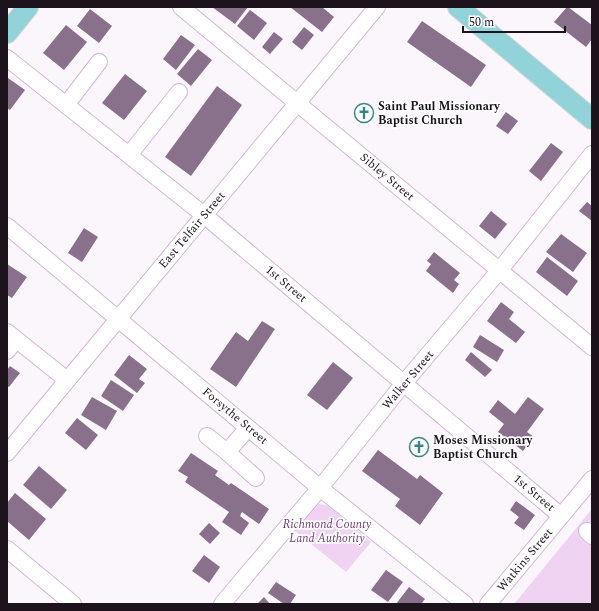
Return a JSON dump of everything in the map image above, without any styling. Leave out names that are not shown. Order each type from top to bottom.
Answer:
[{"type":"main road","points":[[7,33],[28,7]]},
{"type":"main road","points":[[458,7],[592,118]]},
{"type":"street","name":"Sibley Street","points":[[181,7],[592,347]]},
{"type":"street","name":"East Telfair Street","points":[[7,453],[377,7]]},
{"type":"street","name":"1st Street","points":[[7,58],[204,216],[561,516]]},
{"type":"street","points":[[66,105],[99,62]]},
{"type":"street","points":[[129,155],[179,92]]},
{"type":"street","name":"Walker Street","points":[[222,604],[320,488],[404,383],[499,271],[592,154]]},
{"type":"street","name":"Forsythe Street","points":[[7,226],[320,488],[465,604]]},
{"type":"street","points":[[10,341],[67,380]]},
{"type":"street","points":[[227,452],[248,428]]},
{"type":"street","points":[[207,436],[256,478]]},
{"type":"street","name":"Watkins Street","points":[[488,604],[592,479]]},
{"type":"street","points":[[7,549],[73,604]]},
{"type":"green space","name":"Richmond County Land Authority","points":[[319,504],[329,506],[371,542],[346,572],[295,531],[310,512]]},
{"type":"green space","points":[[592,509],[592,604],[514,604]]},
{"type":"building","points":[[212,7],[248,7],[235,24]]},
{"type":"building","points":[[290,7],[322,7],[334,17],[322,32]]},
{"type":"building","points":[[567,7],[592,25],[592,39],[586,47],[554,22]]},
{"type":"building","points":[[90,9],[112,26],[99,43],[77,26]]},
{"type":"building","points":[[250,10],[267,23],[254,40],[237,26]]},
{"type":"building","points":[[422,21],[486,65],[471,87],[407,42]]},
{"type":"building","points":[[66,25],[87,42],[64,70],[43,53]]},
{"type":"building","points":[[304,27],[314,35],[302,50],[292,42]]},
{"type":"building","points":[[274,32],[283,39],[270,54],[262,47]]},
{"type":"building","points":[[181,35],[195,45],[176,70],[163,59]]},
{"type":"building","points":[[198,49],[212,60],[191,86],[177,74]]},
{"type":"building","points":[[125,74],[147,91],[124,120],[102,103]]},
{"type":"building","points":[[8,78],[25,90],[10,110],[7,108]]},
{"type":"building","points":[[217,86],[242,105],[191,176],[165,157]]},
{"type":"building","points":[[506,112],[518,121],[508,134],[496,126]]},
{"type":"building","points":[[551,143],[563,152],[541,181],[529,171]]},
{"type":"building","points":[[587,202],[592,206],[592,221],[579,211]]},
{"type":"building","points":[[491,211],[507,224],[495,239],[479,226]]},
{"type":"building","points":[[84,228],[98,237],[82,262],[68,253]]},
{"type":"building","points":[[561,234],[587,253],[573,272],[546,252]]},
{"type":"building","points":[[434,252],[460,273],[454,280],[459,284],[453,293],[426,271],[431,264],[427,261]]},
{"type":"building","points":[[547,257],[578,281],[567,296],[536,272]]},
{"type":"building","points":[[7,264],[27,277],[12,298],[7,295]]},
{"type":"building","points":[[501,302],[514,312],[509,319],[525,332],[516,343],[487,321]]},
{"type":"building","points":[[262,321],[275,329],[236,387],[210,369],[236,332],[248,341]]},
{"type":"building","points":[[480,335],[504,350],[497,362],[473,347]]},
{"type":"building","points":[[471,352],[492,370],[485,377],[465,360]]},
{"type":"building","points":[[129,355],[147,369],[139,379],[145,383],[137,393],[114,375]]},
{"type":"building","points":[[333,362],[353,378],[327,410],[307,395]]},
{"type":"building","points":[[10,366],[20,373],[9,387],[7,386],[7,370]]},
{"type":"building","points":[[111,380],[134,395],[123,411],[101,396]]},
{"type":"building","points":[[92,397],[117,411],[106,430],[81,415]]},
{"type":"building","points":[[528,397],[544,409],[527,432],[534,437],[523,451],[498,432],[504,424],[489,412],[498,400],[515,414]]},
{"type":"building","points":[[77,418],[98,435],[86,450],[65,433]]},
{"type":"building","points":[[378,450],[417,479],[420,475],[443,493],[420,525],[395,506],[400,499],[362,471]]},
{"type":"building","points":[[191,453],[218,471],[215,475],[229,485],[231,483],[269,509],[259,524],[242,512],[240,516],[249,523],[241,535],[222,522],[229,512],[185,482],[188,477],[178,471]]},
{"type":"building","points":[[39,466],[67,490],[51,509],[23,485]]},
{"type":"building","points":[[15,493],[46,519],[29,540],[7,521],[7,503]]},
{"type":"building","points":[[516,501],[535,515],[524,530],[514,523],[519,517],[510,510]]},
{"type":"building","points":[[209,523],[220,533],[210,544],[199,534]]},
{"type":"building","points":[[204,555],[220,567],[209,583],[192,571]]},
{"type":"building","points":[[386,570],[403,582],[388,602],[371,590]]},
{"type":"building","points":[[276,582],[296,595],[290,604],[284,604],[268,593]]},
{"type":"building","points":[[409,587],[425,599],[421,604],[396,604]]},
{"type":"building","points":[[264,597],[270,604],[257,604]]},
{"type":"place","name":"Saint Paul Missionary Baptist Church","points":[[364,113]]},
{"type":"place","name":"Moses Missionary Baptist Church","points":[[419,447]]}]
